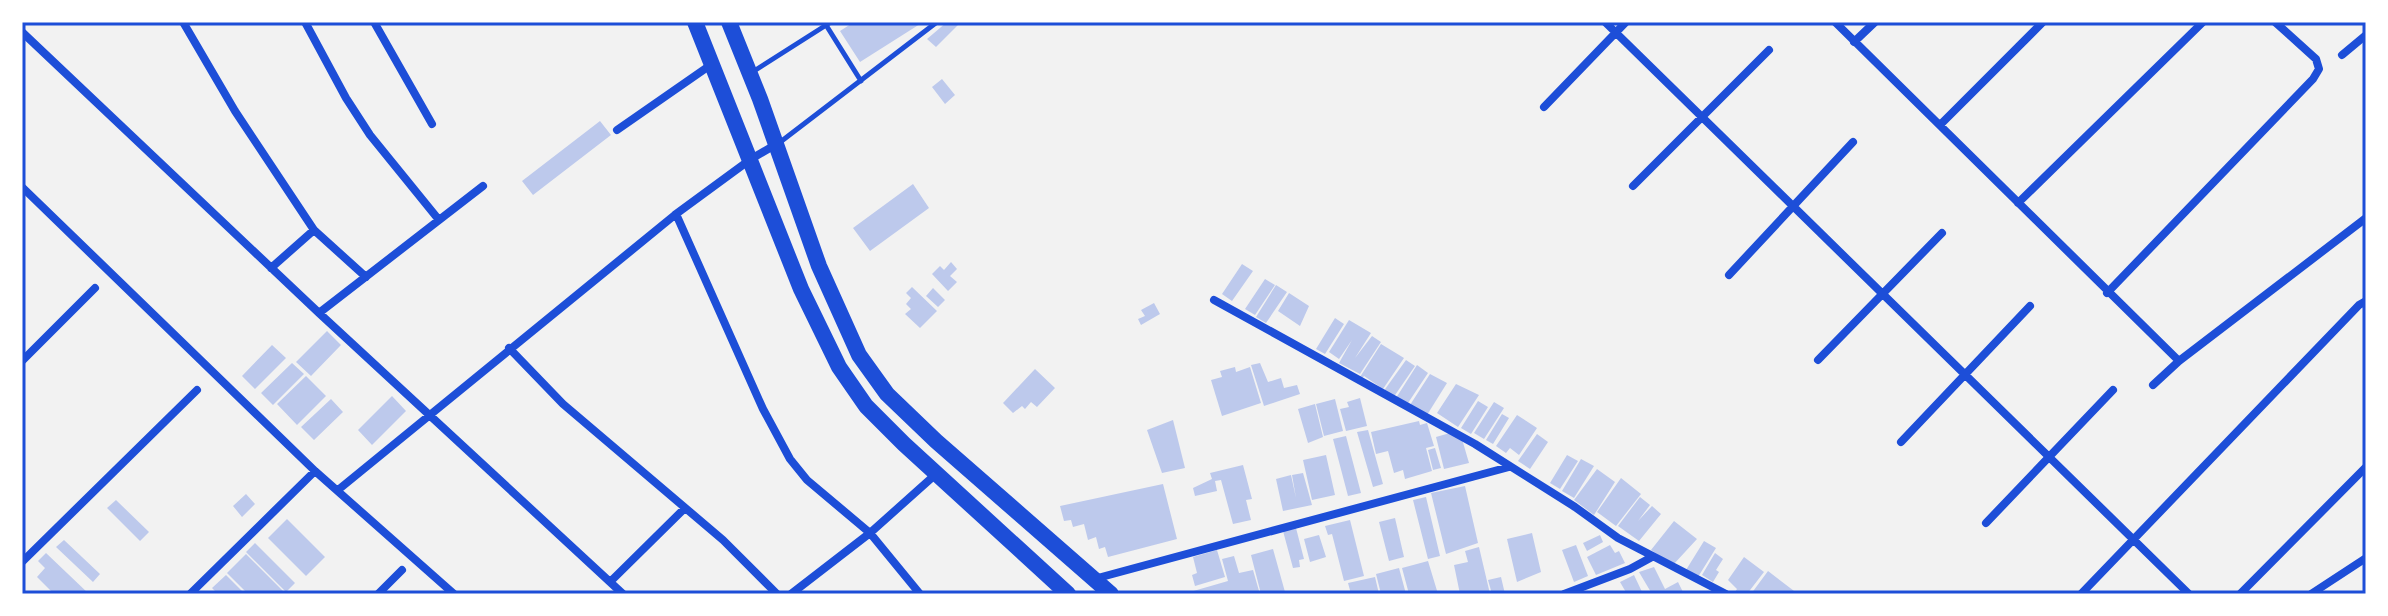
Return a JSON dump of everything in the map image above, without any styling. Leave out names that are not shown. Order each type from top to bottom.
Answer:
[{"type":"main road","points":[[695,22],[801,289],[839,367],[866,406],[1068,594]]},
{"type":"main road","points":[[729,22],[819,266],[859,355],[887,394],[1111,594]]},
{"type":"street","points":[[183,22],[235,111],[314,230],[366,277]]},
{"type":"street","points":[[305,22],[370,135],[439,220]]},
{"type":"street","points":[[374,22],[432,124]]},
{"type":"street","points":[[1605,22],[2189,594]]},
{"type":"street","points":[[1544,107],[1626,22]]},
{"type":"street","points":[[1835,22],[2179,361]]},
{"type":"street","points":[[1854,42],[1875,22]]},
{"type":"street","points":[[1940,125],[2043,22]]},
{"type":"street","points":[[2018,203],[2203,22]]},
{"type":"street","points":[[2107,293],[2313,79],[2319,69],[2316,59],[2275,22]]},
{"type":"street","points":[[22,32],[623,594]]},
{"type":"street","points":[[2342,55],[2366,35]]},
{"type":"street","points":[[1633,186],[1769,50]]},
{"type":"street","points":[[617,130],[712,64]]},
{"type":"street","points":[[1729,275],[1853,142]]},
{"type":"street","points":[[338,490],[676,214],[776,144]]},
{"type":"street","points":[[319,313],[483,186]]},
{"type":"street","points":[[22,187],[315,471],[454,594]]},
{"type":"street","points":[[676,214],[763,409],[790,459],[807,480],[870,533],[920,594]]},
{"type":"street","points":[[2153,385],[2179,361],[2366,218]]},
{"type":"street","points":[[271,268],[314,230]]},
{"type":"street","points":[[1818,360],[1942,233]]},
{"type":"street","points":[[22,361],[95,288]]},
{"type":"street","points":[[1214,300],[1475,444],[1618,538],[1726,594]]},
{"type":"street","points":[[2081,594],[2366,301]]},
{"type":"street","points":[[1901,442],[2030,306]]},
{"type":"street","points":[[509,348],[563,404],[723,540],[777,594]]},
{"type":"street","points":[[22,562],[197,390]]},
{"type":"street","points":[[1986,523],[2113,390]]},
{"type":"street","points":[[1094,579],[1509,467]]},
{"type":"street","points":[[2240,594],[2366,467]]},
{"type":"street","points":[[190,594],[315,471]]},
{"type":"street","points":[[791,594],[870,533],[937,474]]},
{"type":"street","points":[[610,582],[685,508]]},
{"type":"street","points":[[1564,594],[1630,569],[1652,557]]},
{"type":"street","points":[[2311,594],[2366,558]]},
{"type":"street","points":[[378,594],[402,570]]},
{"type":"lane","points":[[776,144],[937,22]]},
{"type":"lane","points":[[750,73],[828,24],[861,81]]},
{"type":"building","points":[[854,22],[920,24],[860,62],[840,31]]},
{"type":"building","points":[[947,22],[961,22],[936,47],[927,39]]},
{"type":"building","points":[[942,79],[955,95],[945,104],[932,87]]},
{"type":"building","points":[[600,121],[611,135],[533,195],[522,181]]},
{"type":"building","points":[[913,184],[929,208],[870,251],[853,228]]},
{"type":"building","points":[[951,262],[957,269],[950,276],[957,282],[948,291],[932,274],[940,266],[944,270]]},
{"type":"building","points":[[1242,264],[1253,271],[1232,301],[1222,294]]},
{"type":"building","points":[[1265,279],[1275,285],[1255,315],[1245,309]]},
{"type":"building","points":[[1276,285],[1287,292],[1266,323],[1256,317]]},
{"type":"building","points":[[912,287],[937,311],[920,328],[905,314],[911,309],[906,304],[911,298],[906,293]]},
{"type":"building","points":[[933,288],[945,300],[938,307],[926,296]]},
{"type":"building","points":[[1289,293],[1309,306],[1300,326],[1278,311]]},
{"type":"building","points":[[1154,303],[1160,314],[1141,325],[1138,319],[1145,316],[1141,310]]},
{"type":"building","points":[[1335,318],[1344,324],[1325,354],[1316,349]]},
{"type":"building","points":[[1349,320],[1371,333],[1355,358],[1372,336],[1381,342],[1360,374],[1339,363],[1352,340],[1339,359],[1329,352]]},
{"type":"building","points":[[327,331],[341,345],[311,376],[296,362]]},
{"type":"building","points":[[1381,344],[1404,358],[1383,389],[1364,376],[1362,379],[1360,377]]},
{"type":"building","points":[[272,345],[286,358],[255,389],[242,376]]},
{"type":"building","points":[[1406,360],[1415,366],[1393,398],[1383,392]]},
{"type":"building","points":[[292,363],[304,374],[273,405],[261,393]]},
{"type":"building","points":[[1260,363],[1268,382],[1281,378],[1284,388],[1297,385],[1300,394],[1264,406],[1251,365]]},
{"type":"building","points":[[1417,365],[1428,373],[1406,406],[1396,398]]},
{"type":"building","points":[[1235,367],[1236,372],[1250,367],[1261,403],[1222,416],[1211,380],[1222,377],[1220,371]]},
{"type":"building","points":[[1035,369],[1055,388],[1037,407],[1031,402],[1025,409],[1022,406],[1013,413],[1003,403]]},
{"type":"building","points":[[1430,374],[1447,383],[1427,415],[1410,405]]},
{"type":"building","points":[[306,376],[326,396],[297,425],[277,404]]},
{"type":"building","points":[[1456,384],[1479,395],[1458,427],[1437,413]]},
{"type":"building","points":[[392,396],[406,411],[372,445],[358,430]]},
{"type":"building","points":[[1360,398],[1367,426],[1346,431],[1340,409],[1349,407],[1347,402]]},
{"type":"building","points":[[331,399],[343,412],[314,440],[301,427]]},
{"type":"building","points":[[1335,399],[1343,431],[1324,436],[1316,404]]},
{"type":"building","points":[[1478,401],[1488,407],[1471,434],[1461,428]]},
{"type":"building","points":[[1494,402],[1504,408],[1484,439],[1474,433]]},
{"type":"building","points":[[1315,404],[1323,437],[1308,443],[1298,409]]},
{"type":"building","points":[[1502,414],[1509,418],[1493,444],[1486,440]]},
{"type":"building","points":[[1517,415],[1537,428],[1519,455],[1510,448],[1506,453],[1496,446]]},
{"type":"building","points":[[1173,420],[1185,468],[1162,473],[1147,430]]},
{"type":"building","points":[[1419,421],[1420,425],[1427,423],[1434,446],[1426,448],[1432,471],[1405,479],[1403,470],[1394,473],[1388,451],[1376,454],[1371,432]]},
{"type":"building","points":[[1368,430],[1383,484],[1373,487],[1357,432]]},
{"type":"building","points":[[1450,433],[1462,439],[1469,463],[1444,469],[1436,437]]},
{"type":"building","points":[[1537,434],[1548,442],[1530,469],[1518,461]]},
{"type":"building","points":[[1346,436],[1361,493],[1348,496],[1333,439]]},
{"type":"building","points":[[1435,448],[1441,468],[1433,470],[1428,450]]},
{"type":"building","points":[[1326,455],[1335,495],[1312,500],[1303,460]]},
{"type":"building","points":[[1567,455],[1578,461],[1560,489],[1550,483]]},
{"type":"building","points":[[1581,459],[1594,466],[1574,498],[1562,491]]},
{"type":"building","points":[[1243,465],[1252,499],[1246,500],[1251,520],[1233,524],[1221,480],[1215,481],[1217,491],[1195,496],[1193,488],[1212,479],[1210,473]]},
{"type":"building","points":[[1597,469],[1615,482],[1594,515],[1574,500]]},
{"type":"building","points":[[1303,473],[1312,505],[1283,511],[1276,479],[1291,475],[1296,498],[1292,475]]},
{"type":"building","points":[[1621,478],[1641,494],[1616,526],[1597,512]]},
{"type":"building","points":[[1163,484],[1177,539],[1108,557],[1105,547],[1099,549],[1096,537],[1088,540],[1084,524],[1073,527],[1071,520],[1064,521],[1060,506]]},
{"type":"building","points":[[1465,486],[1478,543],[1446,554],[1431,493]]},
{"type":"building","points":[[246,494],[255,504],[242,517],[233,506]]},
{"type":"building","points":[[1426,497],[1440,556],[1428,559],[1413,500]]},
{"type":"building","points":[[1640,497],[1650,505],[1638,521],[1652,506],[1661,514],[1639,541],[1618,526]]},
{"type":"building","points":[[116,500],[149,532],[140,541],[107,508]]},
{"type":"building","points":[[1395,518],[1404,557],[1389,561],[1379,522]]},
{"type":"building","points":[[287,519],[325,557],[306,576],[268,538]]},
{"type":"building","points":[[1350,520],[1364,576],[1344,581],[1332,534],[1328,535],[1325,526]]},
{"type":"building","points":[[1674,521],[1697,539],[1673,565],[1651,550]]},
{"type":"building","points":[[1296,528],[1304,559],[1299,560],[1300,567],[1293,568],[1283,531]]},
{"type":"building","points":[[1532,533],[1541,572],[1517,582],[1507,539]]},
{"type":"building","points":[[1319,535],[1326,557],[1310,562],[1304,539]]},
{"type":"building","points":[[1600,535],[1603,542],[1587,551],[1583,543]]},
{"type":"building","points":[[64,540],[100,574],[93,582],[56,547]]},
{"type":"building","points":[[1704,541],[1716,548],[1698,577],[1686,570]]},
{"type":"building","points":[[255,543],[295,583],[286,592],[246,552]]},
{"type":"building","points":[[1576,545],[1588,576],[1574,582],[1562,550]]},
{"type":"building","points":[[1610,545],[1615,553],[1619,551],[1625,563],[1596,575],[1587,557]]},
{"type":"building","points":[[1479,547],[1490,594],[1460,594],[1454,565],[1468,562],[1465,551]]},
{"type":"building","points":[[1273,549],[1285,592],[1261,594],[1251,555]]},
{"type":"building","points":[[1217,550],[1225,577],[1195,586],[1192,575],[1197,573],[1193,557]]},
{"type":"building","points":[[46,553],[89,594],[54,594],[37,577],[45,568],[38,561]]},
{"type":"building","points":[[1715,553],[1723,559],[1713,582],[1702,575]]},
{"type":"building","points":[[246,554],[286,594],[248,594],[227,573]]},
{"type":"building","points":[[1234,556],[1239,573],[1253,570],[1259,591],[1247,594],[1183,594],[1228,581],[1222,559]]},
{"type":"building","points":[[1744,557],[1764,572],[1747,594],[1737,594],[1737,589],[1728,580]]},
{"type":"building","points":[[1428,561],[1438,594],[1409,594],[1402,568]]},
{"type":"building","points":[[1654,567],[1665,589],[1678,582],[1684,594],[1652,594],[1639,572]]},
{"type":"building","points":[[1399,568],[1406,594],[1381,594],[1376,574]]},
{"type":"building","points":[[1768,571],[1798,594],[1751,594]]},
{"type":"building","points":[[226,575],[245,594],[218,594],[212,588]]},
{"type":"building","points":[[1634,575],[1643,594],[1627,594],[1620,582]]},
{"type":"building","points":[[1375,577],[1379,594],[1351,594],[1348,583]]},
{"type":"building","points":[[1501,577],[1505,594],[1492,594],[1488,580]]}]
